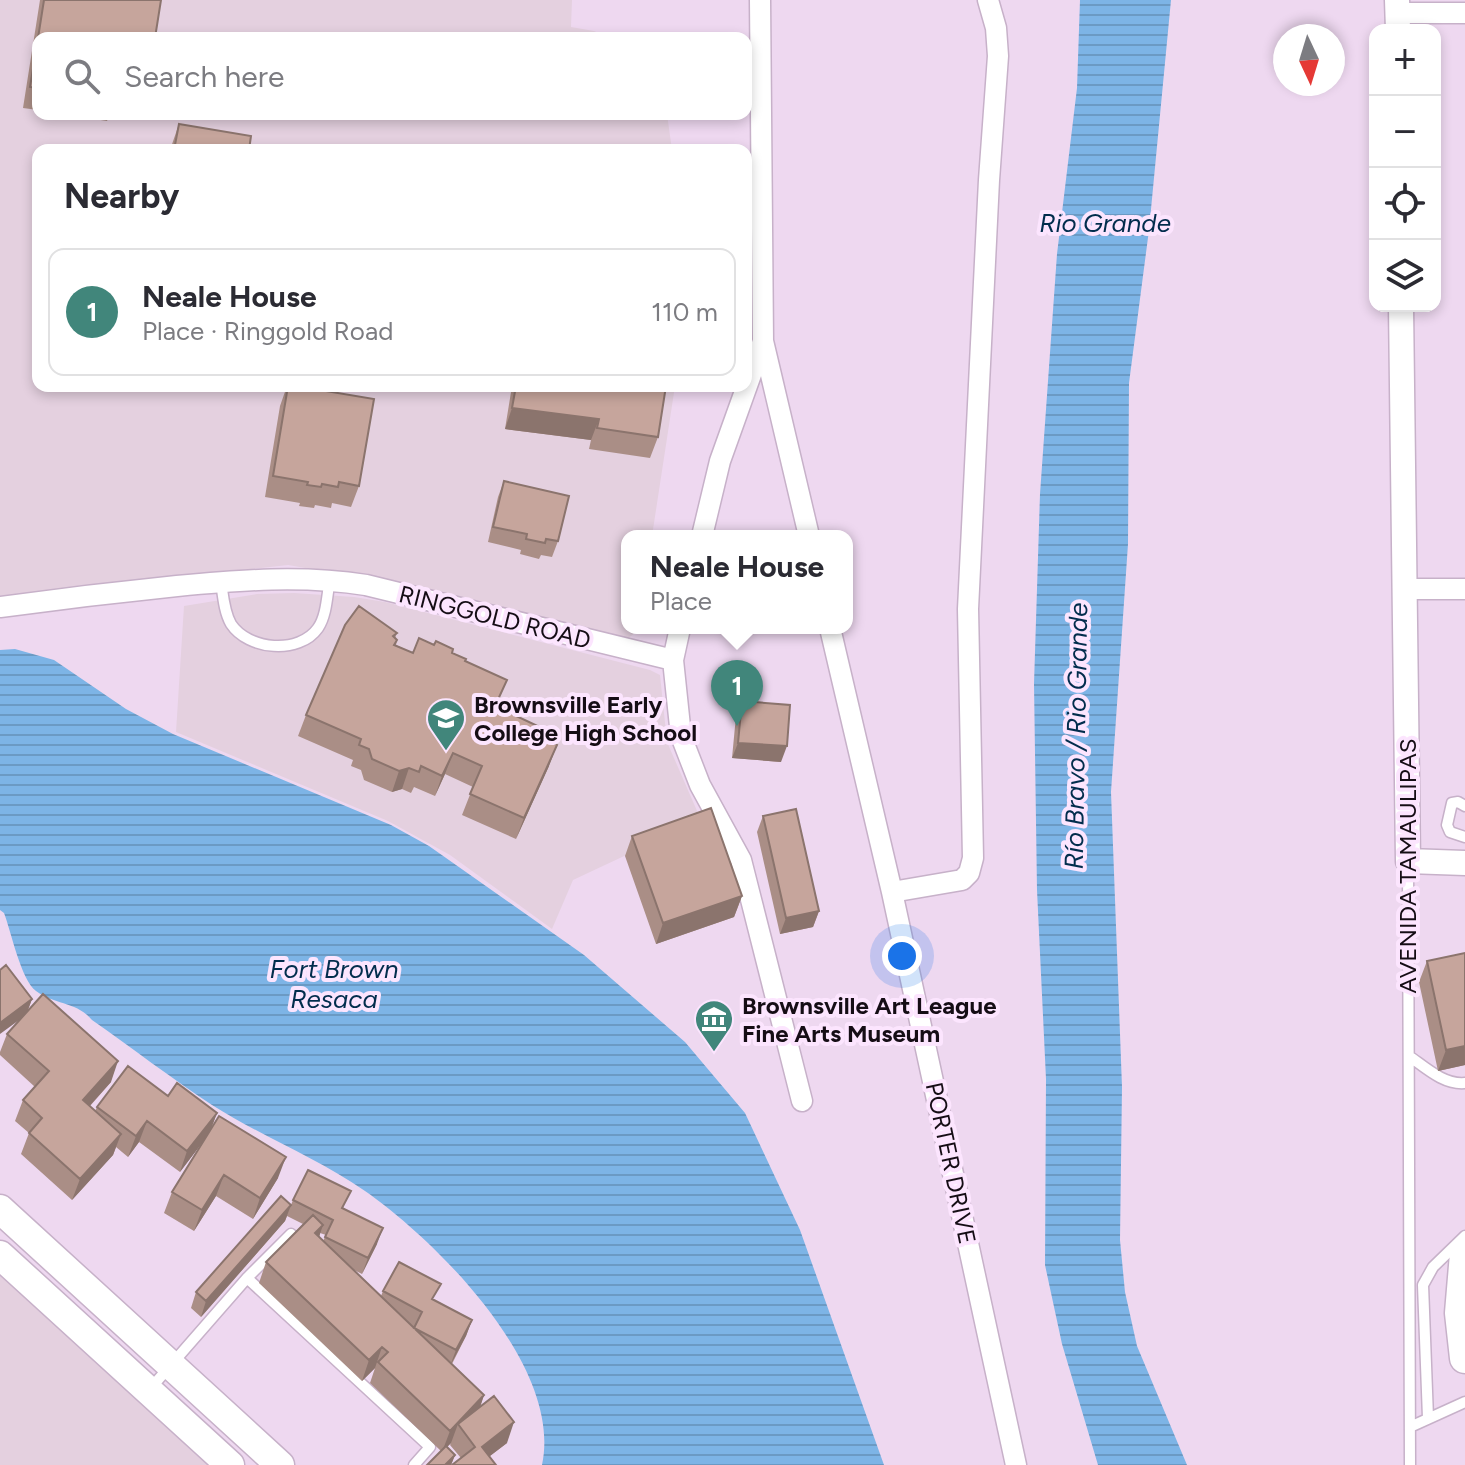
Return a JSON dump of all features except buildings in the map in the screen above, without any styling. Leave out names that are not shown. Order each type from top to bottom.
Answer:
[{"type":"main road","points":[[0,1209],[280,1465]]},
{"type":"main road","points":[[1465,1254],[1460,1313],[1465,1358]]},
{"type":"main road","points":[[0,1255],[230,1465]]},
{"type":"street","points":[[760,0],[763,341],[808,530]]},
{"type":"street","points":[[892,892],[962,880],[969,873],[973,858],[968,609],[998,56],[996,28],[988,0]]},
{"type":"street","points":[[1398,14],[1465,13]]},
{"type":"street","name":"AVENIDA TAMAULIPAS","points":[[1401,312],[1408,861]]},
{"type":"street","points":[[752,372],[763,341]]},
{"type":"street","points":[[703,530],[720,461],[745,392]]},
{"type":"street","name":"RINGGOLD ROAD","points":[[0,607],[276,577],[330,579],[366,585],[673,660]]},
{"type":"street","points":[[1405,589],[1465,589]]},
{"type":"street","points":[[679,634],[673,660],[681,736],[700,785],[741,860],[802,1101]]},
{"type":"street","name":"PORTER DRIVE","points":[[831,634],[892,892],[1016,1465]]},
{"type":"street","points":[[1408,861],[1465,863]]},
{"type":"lane","points":[[221,582],[231,623],[244,637],[259,645],[303,641],[318,628],[325,610],[330,579]]},
{"type":"lane","points":[[1465,806],[1452,803],[1447,825],[1450,832],[1465,837]]},
{"type":"lane","name":"AVENIDA TAMAULIPAS","points":[[1408,861],[1410,1465]]},
{"type":"lane","points":[[1409,1056],[1443,1079],[1456,1084],[1465,1083]]},
{"type":"lane","points":[[148,1390],[247,1278],[291,1234]]},
{"type":"lane","points":[[1428,1418],[1423,1285],[1433,1267],[1465,1236]]},
{"type":"lane","points":[[247,1278],[430,1447],[414,1465]]},
{"type":"lane","points":[[1410,1427],[1465,1402]]},
{"type":"shaded area","points":[[0,0],[572,0],[571,27],[596,32],[32,32],[32,120],[668,120],[671,144],[32,144],[32,392],[674,392],[653,530],[621,530],[621,634],[634,634],[627,639],[418,587],[288,565],[0,596]]},
{"type":"shaded area","name":"Brownsville Early College High School","points":[[294,593],[385,602],[660,675],[667,742],[701,820],[573,880],[552,929],[450,855],[388,821],[176,732],[184,606],[257,594]]},
{"type":"shaded area","points":[[0,1275],[211,1465],[0,1465]]},
{"type":"water","name":"Rio Grande","points":[[1080,0],[1171,0],[1149,230],[1129,383],[1128,544],[1111,792],[1122,1087],[1120,1240],[1125,1292],[1137,1346],[1187,1465],[1098,1465],[1062,1344],[1045,1265],[1046,1079],[1037,890],[1034,684],[1040,494],[1057,254],[1077,88]]},
{"type":"water","name":"Fort Brown Resaca","points":[[15,649],[54,660],[126,709],[173,734],[391,825],[429,846],[584,955],[685,1042],[745,1113],[800,1230],[884,1465],[542,1465],[543,1427],[533,1388],[514,1349],[489,1310],[459,1274],[426,1242],[394,1213],[347,1179],[212,1105],[79,1009],[36,991],[26,977],[4,913],[0,910],[0,650]]},
{"type":"place","name":"Neale House","points":[[737,726]]},
{"type":"place","name":"Brownsville Early College High School","points":[[446,752]]},
{"type":"place","name":"Brownsville Art League Fine Arts Museum","points":[[714,1053]]},
{"type":"water label","name":"Río Bravo / Rio Grande","points":[[1076,736]]}]
